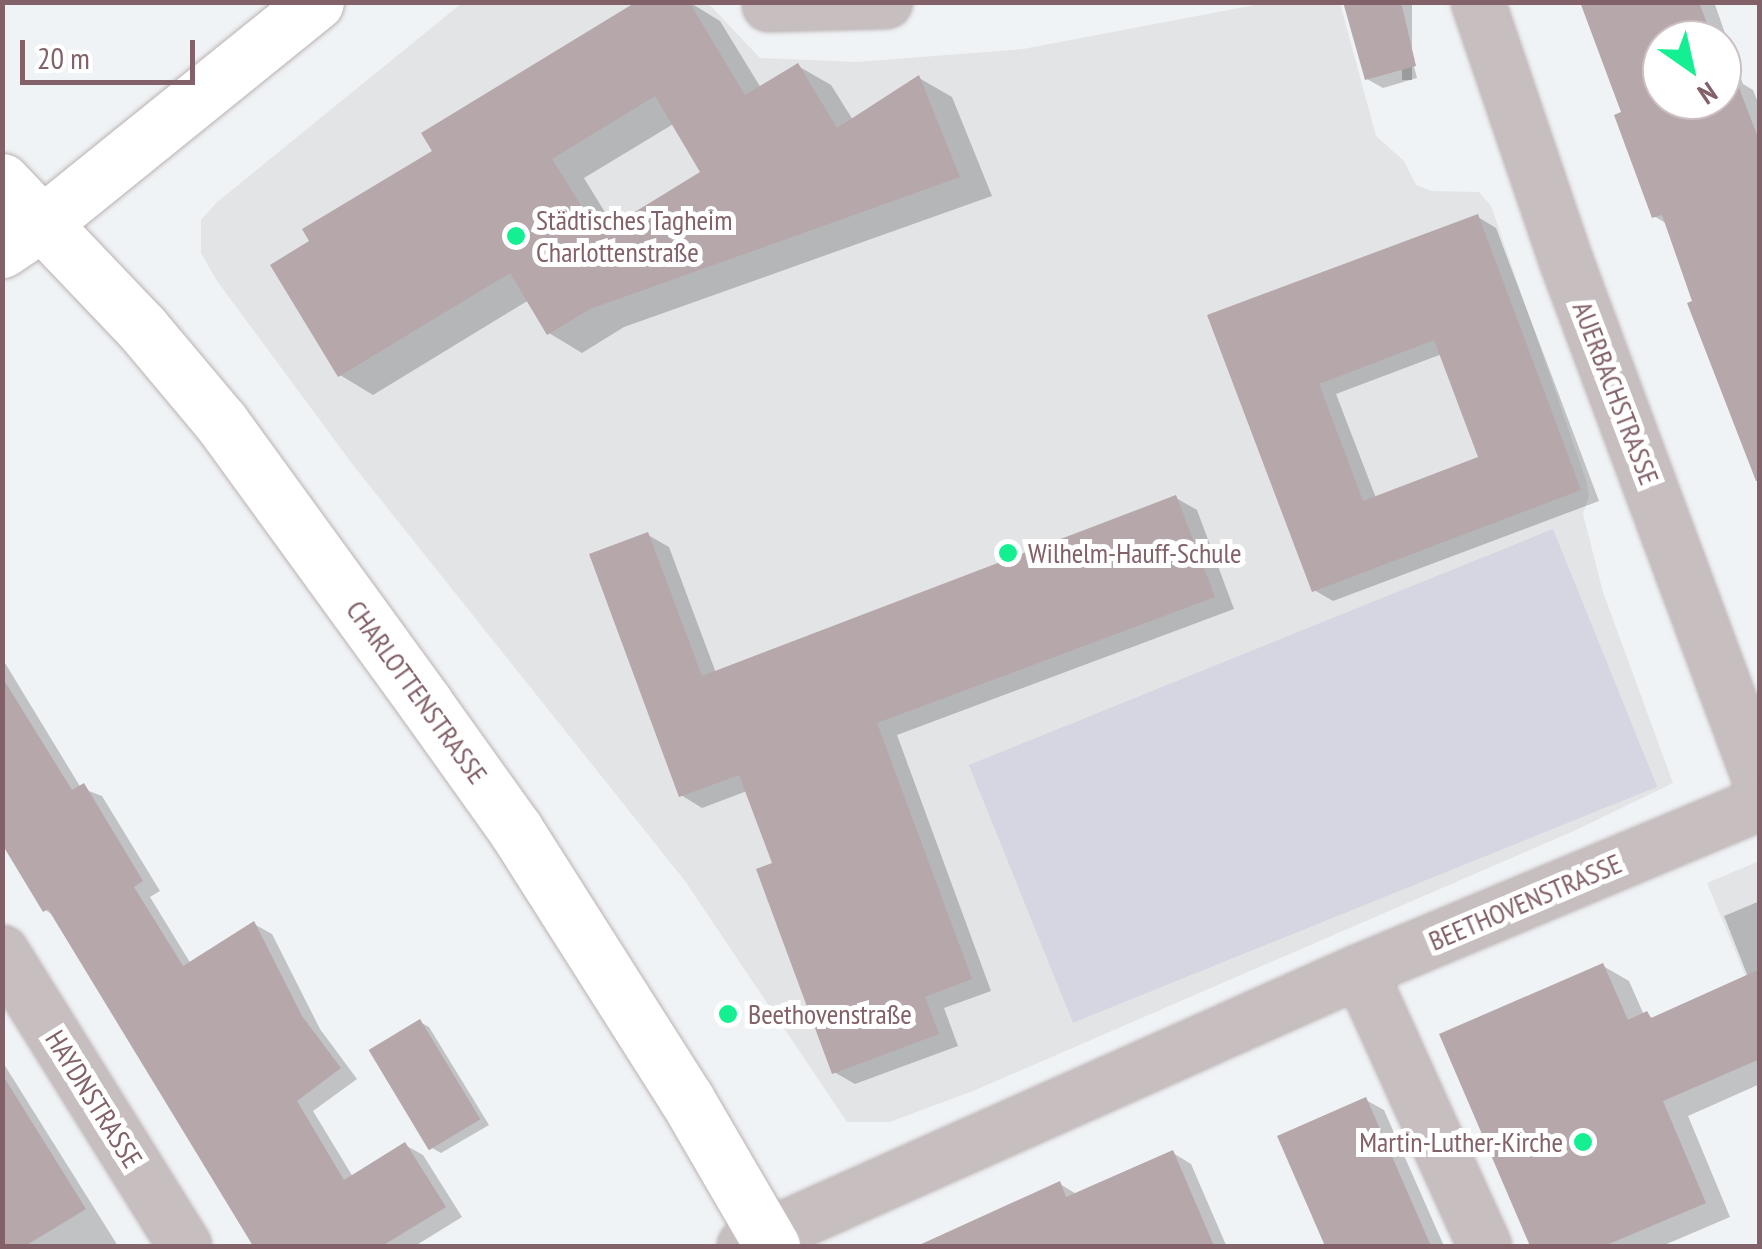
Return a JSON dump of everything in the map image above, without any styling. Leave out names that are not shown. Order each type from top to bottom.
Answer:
[{"type":"main road","points":[[24,236],[316,2]]},
{"type":"main road","name":"CHARLOTTENSTRASSE","points":[[2,180],[24,236],[221,422],[515,829],[686,1098],[760,1243]]},
{"type":"street","points":[[770,5],[886,2]]},
{"type":"street","name":"AUERBACHSTRASSE","points":[[1478,2],[1567,263],[1760,780]]},
{"type":"street","name":"BEETHOVENSTRASSE","points":[[760,1243],[1360,972],[1760,804]]},
{"type":"street","name":"HAYDNSTRASSE","points":[[2,952],[185,1246]]},
{"type":"street","points":[[1360,972],[1485,1246]]},
{"type":"shaded area","name":"Wilhelm-Hauff-Schule","points":[[462,3],[708,3],[760,58],[856,62],[1023,49],[1265,3],[1340,3],[1376,136],[1404,161],[1416,185],[1432,191],[1479,192],[1491,206],[1586,480],[1589,496],[1583,514],[1603,592],[1673,783],[1576,830],[973,1091],[890,1122],[847,1122],[685,881],[353,465],[217,281],[201,253],[201,220],[216,203]]},
{"type":"shaded area","points":[[1553,529],[1657,787],[1073,1023],[969,765]]},
{"type":"shaded area","points":[[1759,861],[1759,1009],[1707,883]]},
{"type":"building","points":[[636,2],[689,2],[745,95],[798,63],[837,128],[919,75],[960,177],[590,309],[547,335],[510,273],[338,377],[270,265],[309,241],[302,229],[432,151],[421,133]],"holes":[[[655,96],[700,172],[599,234],[552,159]]]},
{"type":"building","points":[[1343,2],[1401,2],[1416,66],[1365,80]]},
{"type":"building","points":[[1580,2],[1699,2],[1706,20],[1642,20],[1642,120],[1742,120],[1742,95],[1760,143],[1760,481],[1756,481],[1687,303],[1692,301],[1662,215],[1652,218],[1614,115],[1621,112]]},
{"type":"building","points":[[1478,214],[1581,490],[1312,592],[1207,315]],"holes":[[[1434,340],[1478,457],[1363,501],[1319,384]]]},
{"type":"building","points":[[1176,495],[1215,597],[877,723],[972,979],[925,997],[939,1034],[832,1074],[756,869],[772,863],[739,775],[679,797],[589,554],[648,532],[702,676]]},
{"type":"building","points":[[2,677],[72,790],[84,783],[143,881],[134,887],[183,966],[254,921],[302,1016],[341,1068],[297,1101],[344,1180],[405,1142],[446,1207],[382,1246],[253,1246],[48,909],[43,912],[2,844]]},
{"type":"building","name":"Martin-Luther-Kirche","points":[[1603,963],[1628,1020],[1647,1011],[1651,1018],[1760,969],[1760,1059],[1663,1101],[1706,1203],[1604,1246],[1530,1246],[1439,1034]]},
{"type":"building","points":[[420,1019],[480,1119],[429,1150],[369,1050]]},
{"type":"building","points":[[2,1074],[86,1209],[25,1246],[2,1246]]},
{"type":"building","points":[[1366,1097],[1431,1246],[1325,1246],[1277,1136]]},
{"type":"building","points":[[1173,1150],[1214,1246],[917,1246],[1060,1181],[1066,1197]]},
{"type":"place","name":"Städtisches Tagheim Charlottenstraße","points":[[516,236]]},
{"type":"place","name":"Wilhelm-Hauff-Schule","points":[[1008,553]]},
{"type":"place","name":"Beethovenstraße","points":[[728,1014]]},
{"type":"place","name":"Martin-Luther-Kirche","points":[[1583,1142]]}]
